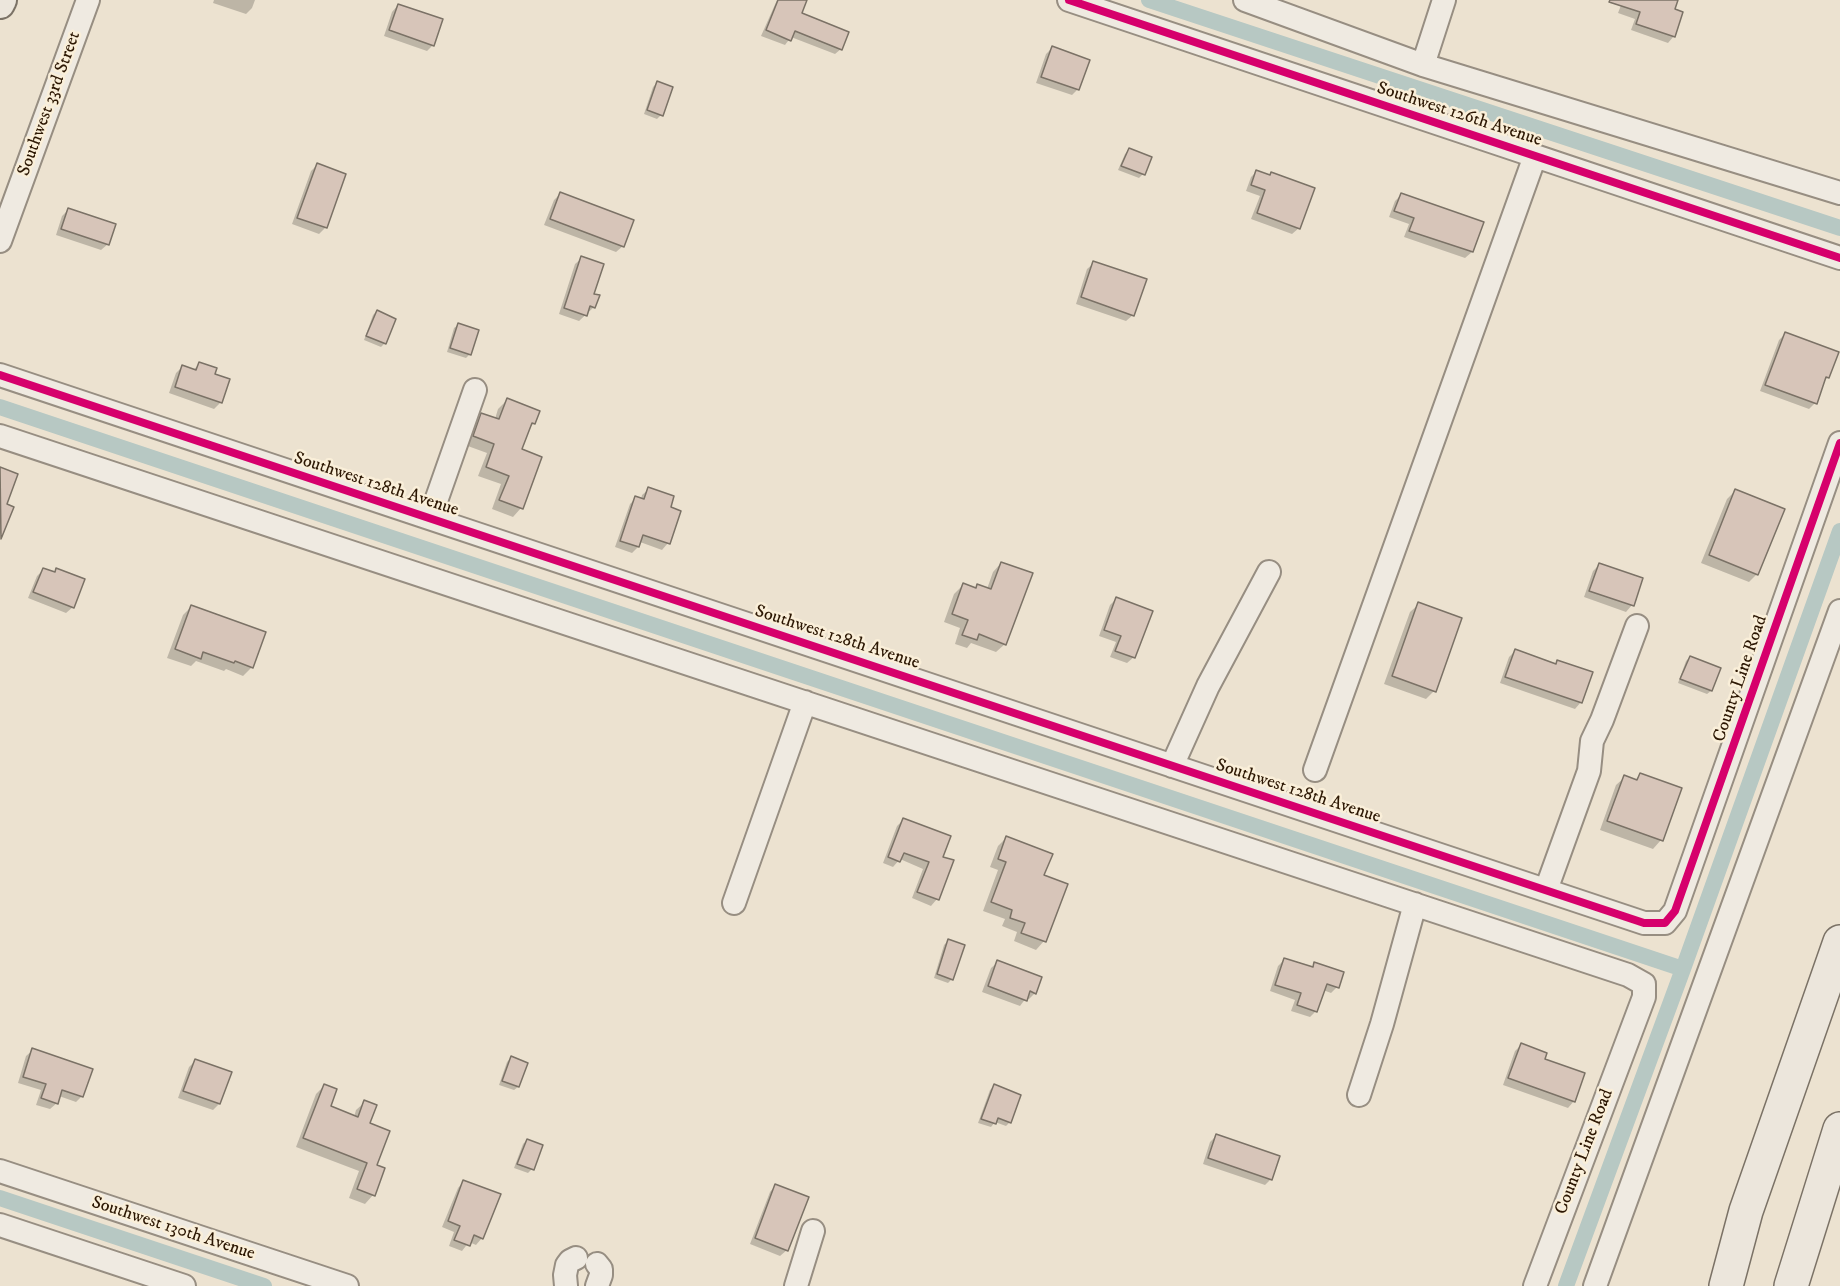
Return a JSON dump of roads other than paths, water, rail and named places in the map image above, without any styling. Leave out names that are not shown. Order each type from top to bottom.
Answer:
[{"type":"highway","points":[[1726,1286],[1746,1212],[1840,942]]},
{"type":"highway","points":[[1791,1286],[1840,1129]]},
{"type":"main road","points":[[0,4],[2,0]]},
{"type":"street","name":"Southwest 33rd Street","points":[[0,241],[88,0]]},
{"type":"street","name":"Southwest 126th Avenue","points":[[1069,0],[1840,258]]},
{"type":"street","name":"Southwest 126th Avenue","points":[[1245,0],[1423,65],[1840,193]]},
{"type":"street","points":[[1423,65],[1444,0]]},
{"type":"street","points":[[1315,770],[1535,156]]},
{"type":"street","name":"Southwest 128th Avenue","points":[[0,375],[1644,923],[1665,923]]},
{"type":"street","points":[[430,518],[475,390]]},
{"type":"street","points":[[0,436],[1415,904],[1382,1024],[1359,1095]]},
{"type":"street","name":"County Line Road","points":[[1665,923],[1674,911],[1840,443]]},
{"type":"street","points":[[1172,766],[1208,686],[1269,572]]},
{"type":"street","points":[[1594,1286],[1840,611]]},
{"type":"street","points":[[1546,890],[1589,771],[1592,741],[1637,626]]},
{"type":"street","points":[[734,903],[805,702]]},
{"type":"street","name":"County Line Road","points":[[1415,904],[1628,975],[1644,984],[1644,997],[1535,1286]]},
{"type":"street","name":"Southwest 130th Avenue","points":[[0,1171],[346,1286]]},
{"type":"street","points":[[0,1225],[184,1286]]},
{"type":"street","points":[[796,1286],[813,1231]]},
{"type":"street","points":[[566,1286],[565,1275],[570,1261],[590,1269]]},
{"type":"waterway","points":[[1149,0],[1840,228]]},
{"type":"waterway","points":[[0,407],[1683,969]]},
{"type":"waterway","points":[[1566,1286],[1683,969],[1840,531]]},
{"type":"waterway","points":[[0,1198],[264,1286]]}]
